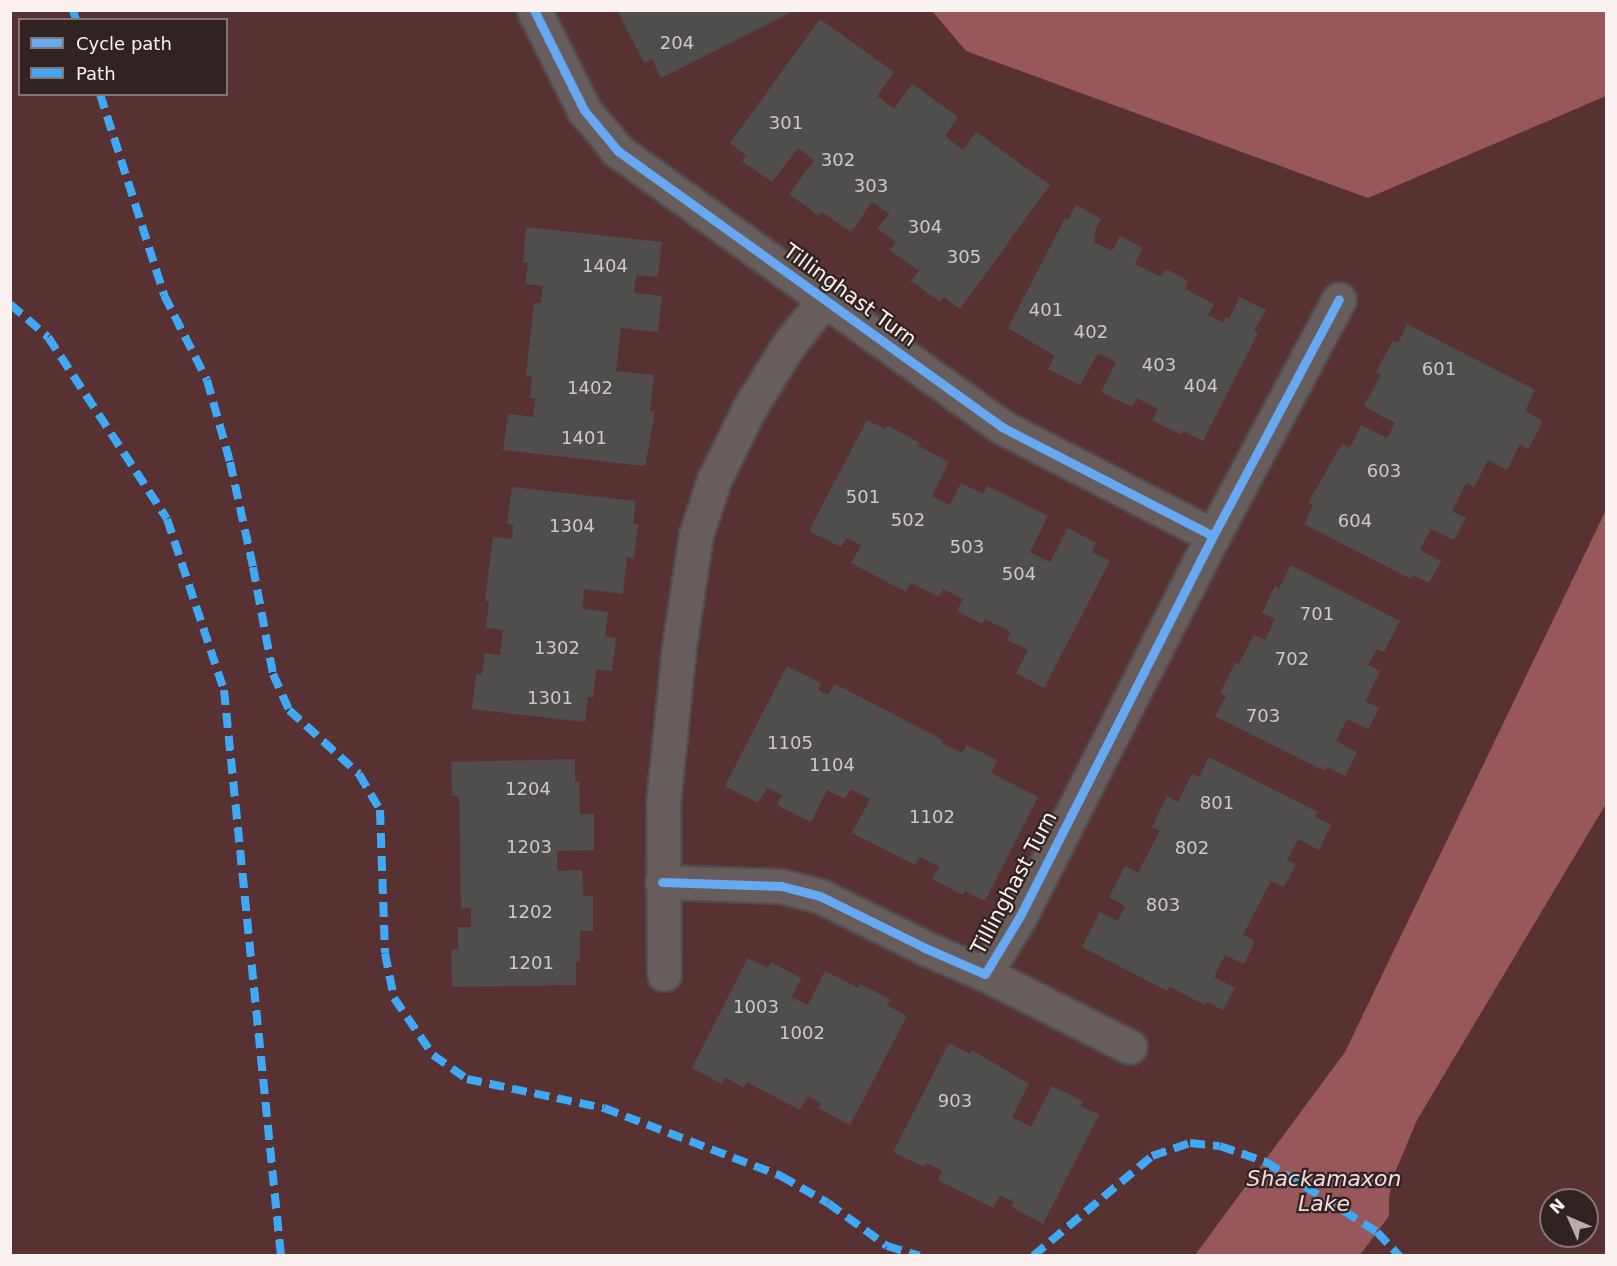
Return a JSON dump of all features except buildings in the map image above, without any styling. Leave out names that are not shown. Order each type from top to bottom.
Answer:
[{"type":"street","name":"Tillinghast Turn","points":[[534,10],[584,110],[618,151],[1002,427],[1213,536]]},
{"type":"street","name":"Tillinghast Turn","points":[[662,882],[782,886],[820,896],[925,948],[985,974],[1020,916],[1213,536],[1339,299]]},
{"type":"street","name":"Tillinghast Turn","points":[[664,974],[662,882],[664,793],[679,647],[696,535],[714,480],[750,407],[789,344],[825,300]]},
{"type":"street","points":[[985,974],[1131,1047]]},
{"type":"shaded area","points":[[11,11],[1606,11],[1606,1255],[11,1255]]},
{"type":"water","points":[[932,11],[1606,11],[1606,96],[1368,198],[966,51]]},
{"type":"water","name":"Shackamaxon Lake","points":[[1606,510],[1606,804],[1417,1120],[1396,1170],[1389,1196],[1389,1216],[1360,1255],[1195,1255],[1345,1052]]},
{"type":"marked path","points":[[73,10],[75,18]]},
{"type":"marked path","points":[[101,96],[164,295],[207,380],[230,462],[273,674],[289,710],[359,774],[380,810],[385,953],[394,998],[433,1055],[467,1079],[604,1108],[781,1176],[828,1203],[887,1246],[920,1256]]},
{"type":"marked path","points":[[10,304],[48,337],[167,519],[224,690],[281,1256]]},
{"type":"marked path","points":[[1033,1256],[1152,1156],[1190,1143],[1220,1146],[1266,1162],[1377,1232],[1399,1256]]},
{"type":"cycle path","points":[[534,10],[584,110],[618,151],[1002,427],[1213,536]]},
{"type":"cycle path","points":[[662,882],[781,886],[820,896],[925,948],[985,974],[1020,916],[1213,536],[1339,299]]}]
